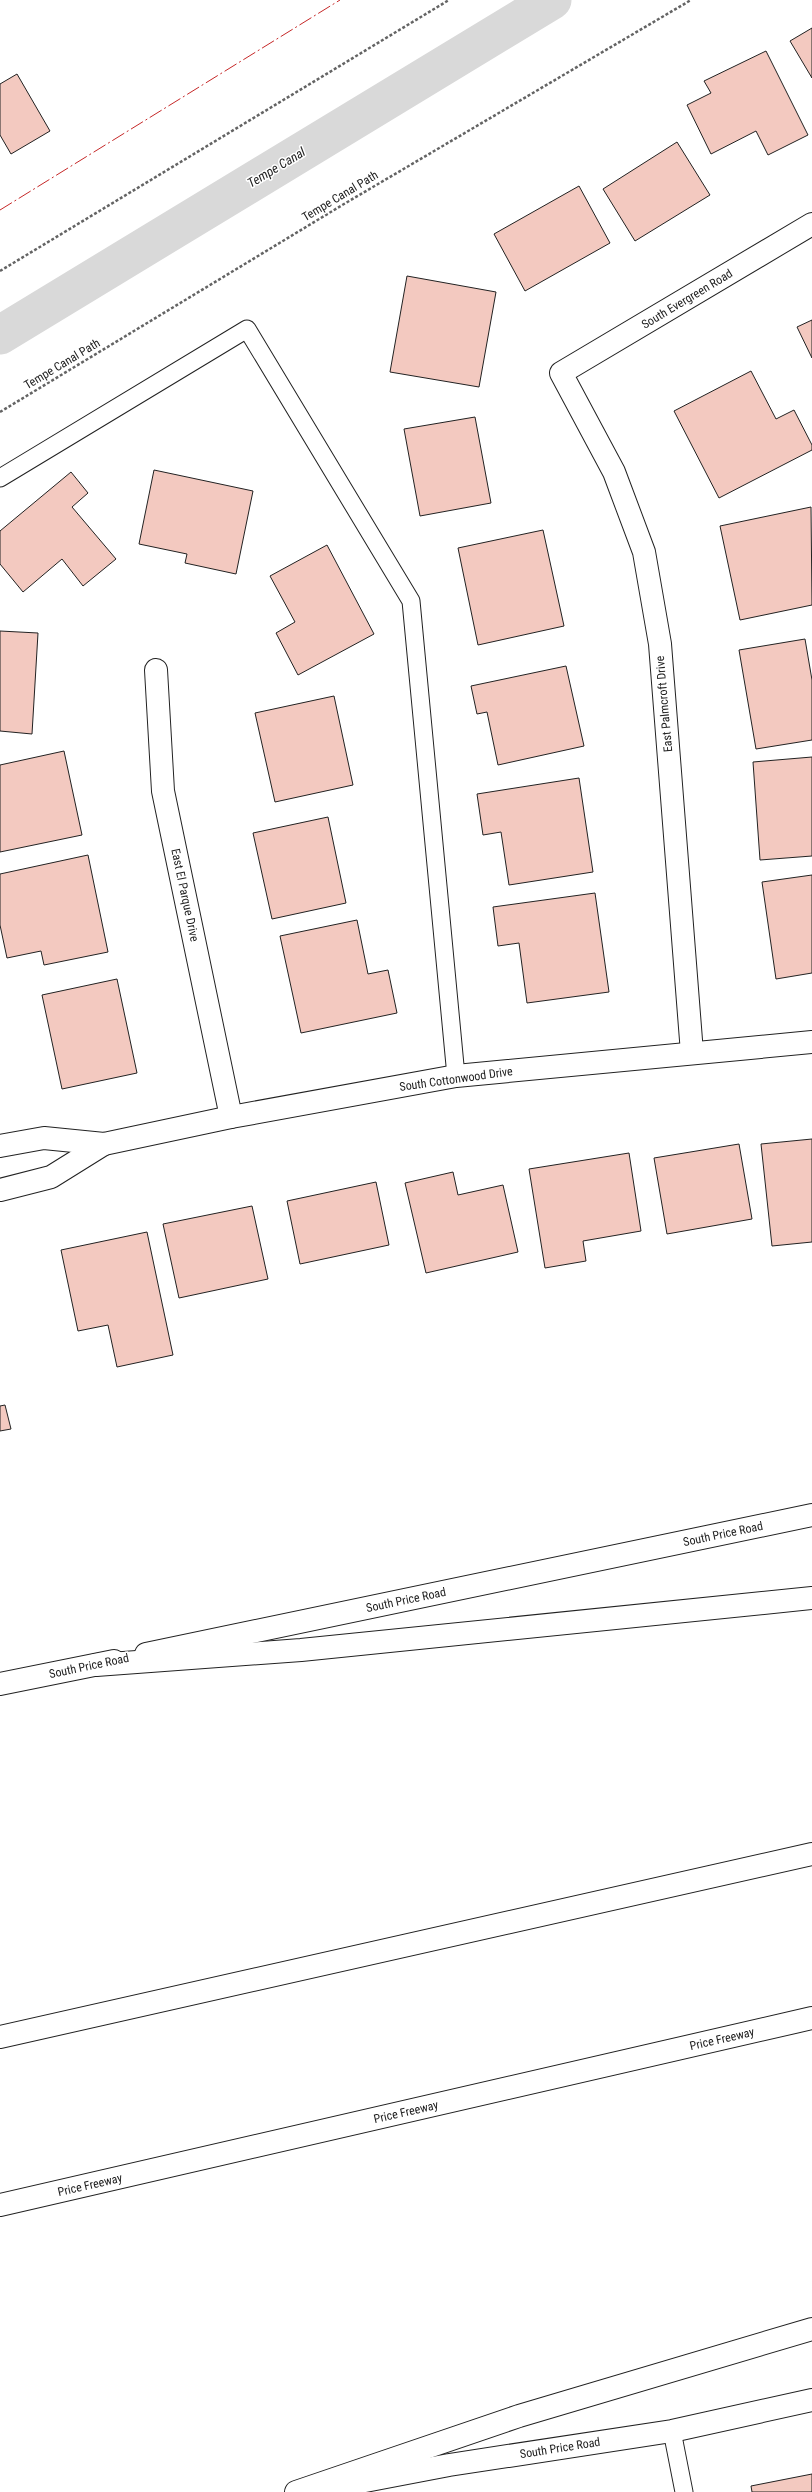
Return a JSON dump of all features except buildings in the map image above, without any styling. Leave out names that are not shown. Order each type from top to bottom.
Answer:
[{"type":"main road","name":"South Evergreen Road","points":[[561,373],[812,224]]},
{"type":"main road","name":"East Palmcroft Drive","points":[[561,373],[614,472],[644,552],[660,644],[692,1053]]},
{"type":"main road","name":"East El Parque Drive","points":[[156,670],[163,791],[231,1117]]},
{"type":"main road","name":"South Cottonwood Drive","points":[[0,1146],[44,1138],[104,1144],[231,1117],[456,1076],[812,1042]]},
{"type":"main road","name":"South Cottonwood Drive","points":[[0,1190],[51,1177],[104,1144]]},
{"type":"main road","name":"South Price Road","points":[[0,1684],[812,1515]]},
{"type":"main road","points":[[96,1665],[301,1650],[812,1598]]},
{"type":"main road","points":[[0,2037],[812,1854]]},
{"type":"main road","name":"Price Freeway","points":[[0,2205],[812,2018]]},
{"type":"main road","points":[[296,2492],[519,2416],[812,2329]]},
{"type":"main road","name":"South Price Road","points":[[307,2492],[449,2466],[672,2431],[812,2400]]},
{"type":"lane","points":[[0,478],[246,329],[411,601],[456,1076]]},
{"type":"lane","points":[[672,2431],[684,2492]]},
{"type":"path","points":[[0,271],[449,0]]},
{"type":"path","name":"Tempe Canal Path","points":[[0,412],[344,204],[691,0]]},
{"type":"waterway","name":"Tempe Canal","points":[[0,335],[552,0]]},
{"type":"power","points":[[0,210],[340,0]]}]
